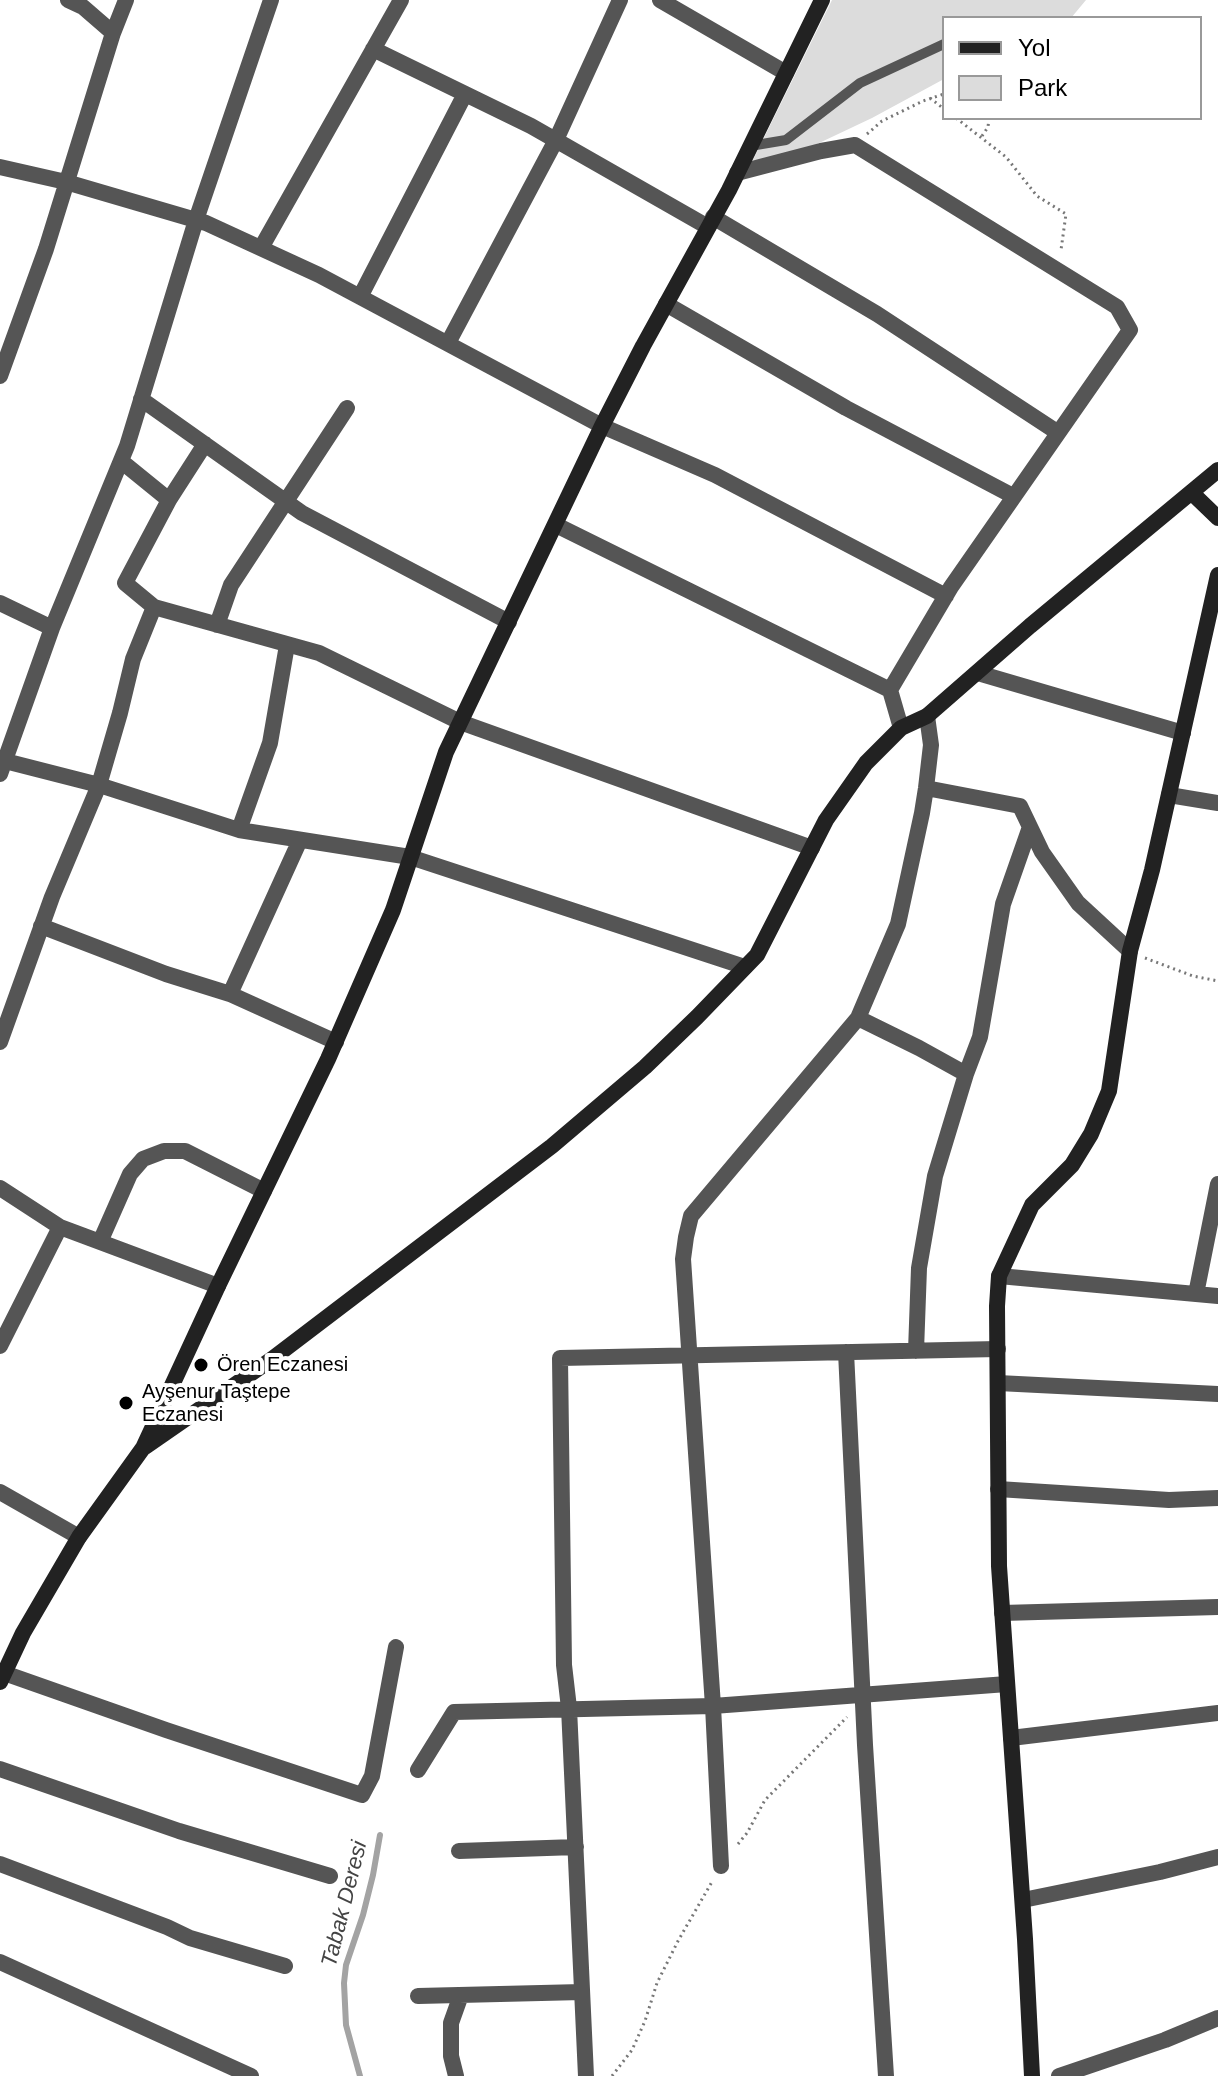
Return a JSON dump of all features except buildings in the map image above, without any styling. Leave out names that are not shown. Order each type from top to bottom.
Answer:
[{"type":"street","points":[[68,0],[83,7],[113,33]]},
{"type":"street","points":[[0,376],[46,249],[126,0]]},
{"type":"street","points":[[271,0],[196,220],[121,461],[52,628],[2,768],[99,785],[239,830],[410,857],[745,967]]},
{"type":"street","points":[[261,248],[401,0]]},
{"type":"street","points":[[448,343],[556,140],[620,0]]},
{"type":"street","points":[[660,0],[786,73]]},
{"type":"street","points":[[396,1647],[372,1776],[362,1795],[2,1678],[23,1633],[79,1537],[143,1448],[336,1042],[393,910],[446,752],[460,722],[602,426],[737,173],[822,0]]},
{"type":"street","points":[[373,49],[556,140],[877,314],[1057,432]]},
{"type":"street","points":[[360,297],[465,94]]},
{"type":"street","points":[[737,173],[855,145],[1117,307],[1130,330],[946,596],[890,690],[901,728]]},
{"type":"street","points":[[0,167],[66,182],[196,220],[261,248],[602,426],[715,475],[946,596]]},
{"type":"street","points":[[666,304],[846,408],[1013,496]]},
{"type":"street","points":[[141,399],[302,513],[509,622]]},
{"type":"street","points":[[217,625],[231,585],[347,408]]},
{"type":"street","points":[[205,444],[169,500],[125,583],[154,607],[319,653],[460,722],[812,848]]},
{"type":"street","points":[[121,461],[169,500]]},
{"type":"street","points":[[143,1448],[272,1359],[552,1146],[645,1067],[757,955],[826,820],[866,763],[901,728],[927,716],[1218,470]]},
{"type":"street","points":[[1192,493],[1218,518]]},
{"type":"street","points":[[556,525],[890,690]]},
{"type":"street","points":[[1032,2076],[999,1566],[999,1276],[1032,1205],[1072,1165],[1091,1134],[1109,1091],[1130,951],[1152,870],[1218,575]]},
{"type":"street","points":[[0,603],[52,628]]},
{"type":"street","points":[[0,1042],[7,1002],[99,785],[133,659],[154,607]]},
{"type":"street","points":[[239,830],[270,743],[287,645]]},
{"type":"street","points":[[978,673],[1183,733]]},
{"type":"street","points":[[721,1866],[683,1259],[686,1237],[691,1216],[858,1018],[898,924],[926,788],[931,745],[927,716]]},
{"type":"street","points":[[926,788],[1020,806],[1042,852],[1078,903],[1130,951]]},
{"type":"street","points":[[1169,795],[1218,803]]},
{"type":"street","points":[[916,1351],[919,1268],[935,1176],[980,1037],[1003,904],[1030,827]]},
{"type":"street","points":[[230,994],[300,840]]},
{"type":"street","points":[[41,926],[166,974],[230,994],[336,1042]]},
{"type":"street","points":[[858,1018],[966,1074]]},
{"type":"street","points":[[100,1242],[130,1174],[143,1159],[164,1151],[185,1151],[264,1191]]},
{"type":"street","points":[[1196,1294],[1218,1184]]},
{"type":"street","points":[[0,1188],[60,1227],[218,1286]]},
{"type":"street","points":[[0,1346],[60,1227]]},
{"type":"street","points":[[999,1276],[1218,1296]]},
{"type":"street","points":[[586,2076],[569,1708],[564,1665],[560,1358],[998,1349]]},
{"type":"street","points":[[846,1352],[862,1695],[886,2076]]},
{"type":"street","points":[[998,1383],[1218,1394]]},
{"type":"street","points":[[998,1489],[1169,1500],[1218,1498]]},
{"type":"street","points":[[0,1492],[79,1537]]},
{"type":"street","points":[[1002,1613],[1218,1607]]},
{"type":"street","points":[[418,1770],[454,1712],[713,1706],[1007,1684]]},
{"type":"street","points":[[1011,1738],[1218,1713]]},
{"type":"street","points":[[0,1769],[179,1831],[330,1876]]},
{"type":"street","points":[[459,1851],[576,1847]]},
{"type":"street","points":[[1023,1900],[1218,1857]]},
{"type":"street","points":[[0,1864],[190,1938],[285,1966]]},
{"type":"street","points":[[0,1962],[251,2076]]},
{"type":"street","points":[[418,1996],[582,1992]]},
{"type":"street","points":[[456,2076],[451,2056],[451,2023],[461,1995]]},
{"type":"street","points":[[1059,2076],[1165,2040],[1218,2018]]},
{"type":"lane","points":[[750,146],[786,140],[860,83],[942,45]]},
{"type":"path","points":[[855,145],[882,121],[942,95]]},
{"type":"path","points":[[930,98],[942,107]]},
{"type":"path","points":[[959,120],[1006,157],[1037,196],[1066,214],[1058,270]]},
{"type":"path","points":[[981,137],[989,120]]},
{"type":"path","points":[[1130,951],[1193,976],[1218,981]]},
{"type":"green space","points":[[832,0],[1086,0],[1073,16],[942,16],[942,80],[798,153],[753,160]]},
{"type":"waterway","name":"Tabak Deresi","points":[[360,2076],[346,2025],[344,1983],[346,1965],[373,1875],[380,1835]]},
{"type":"place","name":"Ören Eczanesi","points":[[201,1365]]},
{"type":"place","name":"Ayşenur Taştepe Eczanesi","points":[[126,1403]]}]
